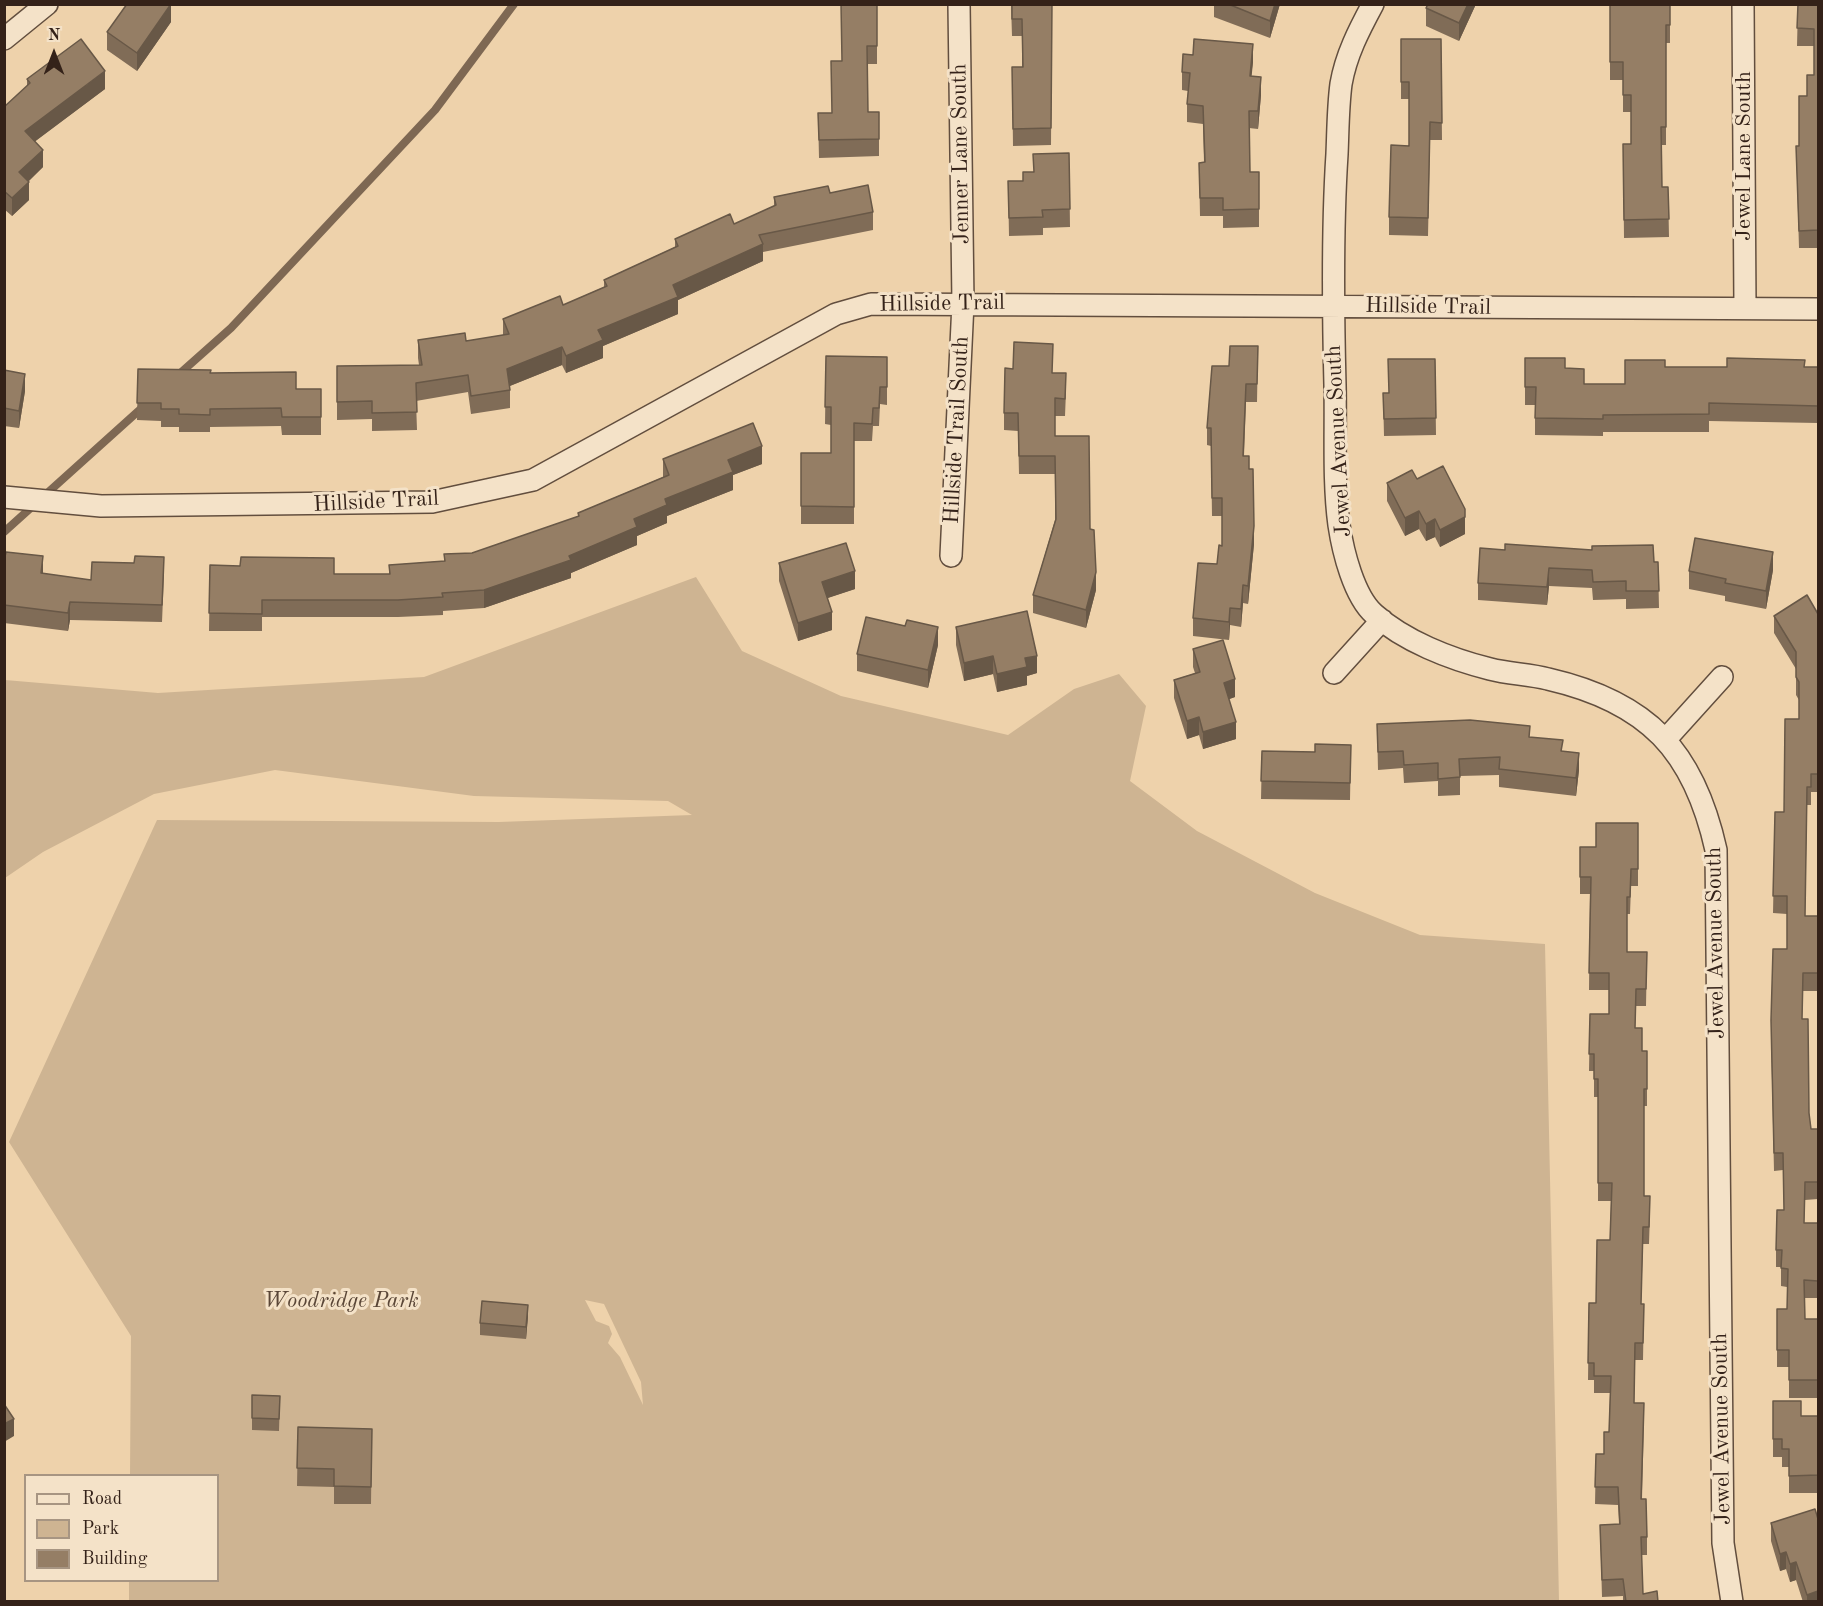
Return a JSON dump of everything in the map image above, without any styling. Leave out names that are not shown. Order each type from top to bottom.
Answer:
[{"type":"street","points":[[4,39],[47,4]]},
{"type":"street","name":"Jenner Lane South","points":[[959,4],[963,303]]},
{"type":"street","name":"Jewel Avenue South","points":[[1373,4],[1355,37],[1341,83],[1332,225],[1339,525],[1355,588],[1372,613],[1397,632],[1436,651],[1478,665],[1548,679],[1601,695],[1636,715],[1666,739],[1691,773],[1708,815],[1716,850],[1723,1544],[1732,1602]]},
{"type":"street","name":"Jewel Lane South","points":[[1743,4],[1744,308]]},
{"type":"street","name":"Hillside Trail South","points":[[951,556],[963,303]]},
{"type":"street","name":"Hillside Trail","points":[[4,497],[101,506],[432,502],[533,480],[836,314],[871,304],[1818,309]]},
{"type":"street","points":[[1334,673],[1382,620]]},
{"type":"street","points":[[1666,739],[1722,677]]},
{"type":"green space","name":"Woodridge Park","points":[[696,577],[742,651],[841,696],[1008,735],[1074,689],[1119,674],[1146,706],[1130,781],[1197,831],[1315,893],[1420,935],[1545,944],[1559,1601],[129,1601],[129,1582],[219,1582],[219,1474],[130,1474],[131,1336],[9,1142],[157,820],[499,822],[692,815],[668,801],[474,796],[275,770],[154,794],[43,852],[5,878],[5,680],[158,693],[424,677]],"holes":[[[585,1300],[604,1304],[641,1382],[643,1405],[620,1357],[608,1343],[612,1334],[609,1326],[596,1321]]]},
{"type":"building","points":[[127,4],[171,4],[137,53],[107,32]]},
{"type":"building","points":[[841,4],[877,4],[877,46],[867,46],[868,112],[879,112],[879,139],[819,140],[818,113],[832,113],[831,61],[842,61]]},
{"type":"building","points":[[1012,4],[1052,4],[1051,128],[1013,129],[1012,67],[1023,67],[1022,19],[1012,19]]},
{"type":"building","points":[[1228,4],[1275,4],[1270,21]]},
{"type":"building","points":[[1428,4],[1468,4],[1459,23],[1426,8]]},
{"type":"building","points":[[1610,4],[1670,4],[1670,25],[1666,25],[1666,127],[1661,127],[1662,187],[1668,187],[1669,219],[1624,220],[1623,144],[1631,144],[1631,95],[1623,95],[1623,62],[1610,62]]},
{"type":"building","points":[[1798,4],[1818,4],[1818,230],[1799,231],[1796,146],[1799,146],[1799,96],[1807,96],[1807,75],[1814,75],[1814,29],[1797,28]]},
{"type":"building","points":[[81,39],[105,71],[25,131],[43,150],[19,172],[29,182],[12,198],[4,191],[4,107],[30,83],[27,79]]},
{"type":"building","points":[[1194,39],[1253,44],[1250,76],[1261,77],[1258,111],[1249,111],[1250,172],[1259,172],[1259,209],[1223,210],[1223,198],[1200,198],[1199,163],[1205,162],[1203,106],[1187,104],[1190,73],[1182,72],[1183,54],[1193,55]]},
{"type":"building","points":[[1401,39],[1441,39],[1442,123],[1430,122],[1428,218],[1389,217],[1391,145],[1409,146],[1409,82],[1401,82]]},
{"type":"building","points":[[1069,153],[1070,209],[1042,210],[1043,217],[1009,218],[1008,181],[1023,181],[1023,172],[1034,172],[1033,154]]},
{"type":"building","points":[[868,185],[873,212],[759,235],[763,244],[673,285],[678,297],[598,330],[603,340],[566,356],[562,347],[507,369],[510,390],[471,396],[468,375],[416,383],[417,412],[372,413],[372,401],[337,402],[337,366],[422,365],[418,340],[465,333],[466,341],[509,334],[503,319],[560,296],[563,305],[607,286],[604,280],[678,246],[675,239],[730,214],[734,224],[776,205],[774,197],[828,186],[830,193]]},
{"type":"building","points":[[1014,342],[1053,344],[1052,373],[1066,373],[1065,399],[1055,398],[1055,436],[1089,436],[1090,529],[1094,530],[1096,572],[1086,610],[1033,595],[1056,519],[1055,456],[1019,456],[1018,413],[1004,413],[1005,368],[1013,369]]},
{"type":"building","points":[[1230,346],[1258,346],[1257,384],[1246,384],[1243,456],[1249,456],[1249,469],[1253,469],[1254,526],[1248,586],[1243,585],[1241,609],[1230,608],[1229,622],[1193,618],[1198,563],[1217,564],[1219,545],[1222,546],[1222,498],[1212,498],[1211,428],[1207,428],[1212,366],[1229,366]]},
{"type":"building","points":[[826,356],[887,357],[887,387],[880,387],[879,408],[873,408],[872,424],[854,423],[854,507],[801,506],[801,453],[831,453],[831,407],[825,407]]},
{"type":"building","points":[[1525,358],[1565,358],[1565,368],[1584,369],[1584,384],[1625,384],[1625,360],[1665,360],[1665,367],[1727,367],[1727,358],[1805,360],[1804,367],[1818,367],[1818,406],[1709,403],[1709,414],[1603,415],[1603,419],[1535,418],[1536,387],[1525,387]]},
{"type":"building","points":[[1388,359],[1435,359],[1436,418],[1384,419],[1383,393],[1389,393]]},
{"type":"building","points":[[138,369],[211,370],[210,373],[296,372],[296,389],[321,389],[321,417],[282,417],[281,408],[210,409],[210,415],[179,414],[179,409],[161,409],[161,403],[137,403]]},
{"type":"building","points":[[4,370],[25,374],[19,411],[4,408]]},
{"type":"building","points":[[753,423],[762,446],[728,460],[733,472],[665,499],[667,505],[634,519],[637,527],[569,556],[571,560],[484,590],[442,593],[443,597],[398,600],[262,600],[262,614],[209,613],[210,565],[240,566],[241,557],[334,558],[334,574],[390,574],[389,565],[445,561],[444,554],[472,553],[579,516],[578,513],[669,475],[663,459]]},
{"type":"building","points":[[1443,466],[1465,509],[1465,517],[1440,530],[1435,519],[1426,524],[1419,511],[1405,518],[1387,483],[1412,470],[1417,479]]},
{"type":"building","points":[[1695,538],[1773,552],[1766,591],[1725,583],[1726,579],[1689,571]]},
{"type":"building","points":[[846,543],[855,571],[822,582],[832,612],[798,623],[779,563]]},
{"type":"building","points":[[1505,544],[1592,550],[1592,546],[1653,545],[1654,562],[1658,562],[1659,591],[1626,591],[1626,581],[1593,582],[1592,570],[1549,568],[1547,587],[1478,583],[1480,548],[1505,550]]},
{"type":"building","points":[[6,552],[43,556],[41,573],[91,580],[92,562],[134,563],[135,556],[164,557],[162,605],[70,602],[68,613],[4,605]]},
{"type":"building","points":[[1807,595],[1818,614],[1818,774],[1811,774],[1811,787],[1807,787],[1805,916],[1818,916],[1818,973],[1803,973],[1802,1019],[1808,1019],[1809,1113],[1811,1129],[1818,1129],[1818,1182],[1805,1182],[1804,1223],[1818,1223],[1818,1281],[1804,1280],[1805,1319],[1818,1319],[1818,1380],[1789,1380],[1789,1350],[1777,1350],[1777,1309],[1787,1309],[1788,1269],[1781,1268],[1782,1250],[1776,1250],[1777,1210],[1784,1210],[1783,1153],[1774,1153],[1771,1020],[1773,949],[1787,949],[1787,896],[1773,896],[1775,812],[1784,812],[1785,719],[1799,719],[1799,682],[1796,677],[1796,652],[1774,616]]},
{"type":"building","points":[[1027,611],[1037,656],[1025,658],[1027,667],[997,674],[993,656],[964,663],[956,627]]},
{"type":"building","points":[[866,617],[905,626],[907,620],[938,627],[928,670],[857,654]]},
{"type":"building","points":[[1223,640],[1235,679],[1224,683],[1236,722],[1203,732],[1199,717],[1187,721],[1174,680],[1200,672],[1193,649]]},
{"type":"building","points":[[1470,720],[1530,726],[1529,737],[1563,740],[1561,751],[1579,753],[1576,778],[1499,769],[1500,757],[1459,759],[1460,777],[1438,779],[1438,763],[1404,765],[1403,751],[1378,752],[1377,724]]},
{"type":"building","points":[[1315,744],[1351,745],[1350,783],[1261,781],[1262,751],[1315,752]]},
{"type":"building","points":[[1596,823],[1638,823],[1638,869],[1631,869],[1630,897],[1627,897],[1627,952],[1647,952],[1646,989],[1636,989],[1635,1028],[1642,1028],[1642,1051],[1647,1051],[1647,1089],[1644,1089],[1644,1196],[1650,1196],[1649,1227],[1643,1227],[1641,1304],[1644,1304],[1643,1343],[1635,1343],[1634,1403],[1644,1403],[1641,1499],[1646,1499],[1647,1537],[1641,1537],[1643,1594],[1657,1591],[1658,1602],[1626,1602],[1623,1579],[1602,1580],[1600,1525],[1620,1524],[1618,1487],[1595,1487],[1596,1454],[1604,1454],[1604,1432],[1609,1432],[1611,1376],[1594,1376],[1594,1363],[1588,1363],[1589,1303],[1596,1303],[1597,1240],[1610,1240],[1612,1183],[1598,1183],[1598,1079],[1594,1079],[1594,1054],[1589,1054],[1590,1014],[1609,1014],[1609,973],[1589,973],[1591,877],[1580,877],[1580,847],[1596,847]]},
{"type":"building","points":[[482,1301],[528,1305],[526,1327],[480,1323]]},
{"type":"building","points":[[252,1395],[280,1396],[279,1419],[252,1418]]},
{"type":"building","points":[[1773,1401],[1801,1401],[1801,1416],[1818,1416],[1818,1475],[1789,1476],[1789,1449],[1782,1449],[1782,1439],[1773,1439]]},
{"type":"building","points":[[4,1404],[14,1419],[4,1424]]},
{"type":"building","points":[[298,1427],[372,1429],[371,1487],[334,1486],[334,1469],[297,1468]]},
{"type":"building","points":[[1815,1509],[1818,1519],[1818,1591],[1807,1595],[1796,1562],[1790,1564],[1786,1552],[1780,1554],[1771,1523]]},
{"type":"waterway","points":[[177,376],[231,328],[435,110],[514,4]]},
{"type":"waterway","points":[[4,532],[144,406]]}]
